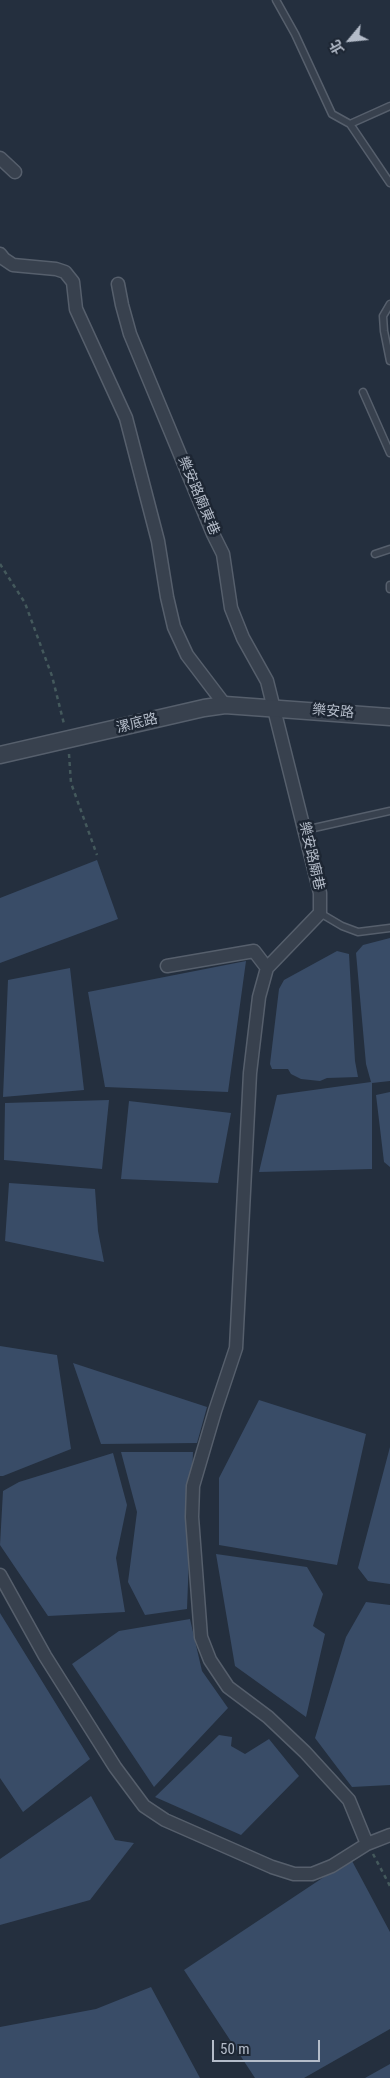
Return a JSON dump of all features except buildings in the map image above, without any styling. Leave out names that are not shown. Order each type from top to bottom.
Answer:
[{"type":"street","points":[[0,158],[15,172]]},
{"type":"street","points":[[0,254],[13,265],[56,269],[65,272],[73,282],[76,309],[126,418],[158,541],[174,627],[188,656],[226,705]]},
{"type":"street","name":"樂安路廟東巷","points":[[118,284],[130,334],[223,554],[231,608],[243,638],[267,681],[276,708]]},
{"type":"street","name":"漯底路","points":[[0,755],[204,708],[226,705],[276,708]]},
{"type":"street","name":"樂安路","points":[[276,708],[390,717]]},
{"type":"street","name":"樂安路廟巷","points":[[276,708],[320,893],[320,913]]},
{"type":"street","points":[[320,913],[267,968],[259,997],[250,1072],[236,1348],[215,1411],[194,1486],[192,1517],[201,1637],[210,1660],[228,1688],[268,1717],[329,1776],[349,1800],[367,1844]]},
{"type":"street","points":[[167,966],[254,951],[267,968]]},
{"type":"street","points":[[0,1575],[44,1656],[115,1767],[144,1806],[165,1820],[272,1867],[294,1874],[312,1874],[367,1844],[390,1835]]},
{"type":"lane","points":[[276,0],[296,34],[332,114],[350,124],[390,184]]},
{"type":"lane","points":[[350,124],[390,106]]},
{"type":"lane","points":[[390,304],[383,316],[390,361]]},
{"type":"lane","points":[[363,392],[390,453]]},
{"type":"lane","points":[[375,554],[390,549]]},
{"type":"lane","points":[[305,830],[390,811]]},
{"type":"lane","points":[[320,913],[342,926],[358,932],[390,928]]},
{"type":"path","points":[[0,564],[25,603],[52,676],[68,740],[71,783],[97,855]]},
{"type":"path","points":[[367,1844],[390,1886]]},
{"type":"water","points":[[97,860],[118,919],[0,963],[0,898]]},
{"type":"water","points":[[390,938],[390,1081],[372,1083],[372,1169],[259,1172],[277,1095],[371,1082],[366,1064],[356,953],[363,945]]},
{"type":"water","points":[[337,951],[349,954],[355,1061],[358,1077],[327,1078],[320,1081],[301,1079],[291,1074],[288,1069],[272,1069],[270,1064],[279,989],[284,980]]},
{"type":"water","points":[[246,961],[228,1092],[105,1087],[88,992]]},
{"type":"water","points":[[70,968],[84,1090],[3,1097],[8,980]]},
{"type":"water","points":[[390,1092],[390,1167],[384,1162],[376,1095]]},
{"type":"water","points":[[109,1100],[102,1169],[4,1160],[5,1103]]},
{"type":"water","points":[[129,1101],[231,1113],[218,1183],[121,1179]]},
{"type":"water","points":[[9,1183],[95,1189],[98,1231],[104,1262],[5,1241]]},
{"type":"water","points":[[0,1346],[57,1355],[71,1449],[3,1476],[0,1476]]},
{"type":"water","points":[[73,1363],[207,1407],[197,1443],[101,1444]]},
{"type":"water","points":[[259,1400],[366,1434],[337,1565],[219,1545],[219,1478]]},
{"type":"water","points":[[390,1447],[390,1584],[368,1581],[358,1568]]},
{"type":"water","points":[[121,1452],[193,1452],[187,1609],[145,1615],[128,1582],[137,1512]]},
{"type":"water","points":[[113,1453],[127,1505],[116,1558],[125,1612],[48,1616],[0,1545],[3,1491],[19,1482]]},
{"type":"water","points":[[216,1554],[307,1567],[323,1594],[313,1626],[325,1634],[306,1717],[235,1666]]},
{"type":"water","points":[[366,1602],[390,1605],[390,1785],[352,1787],[315,1738],[346,1637]]},
{"type":"water","points":[[0,1613],[90,1759],[23,1812],[0,1778]]},
{"type":"water","points":[[190,1619],[202,1671],[228,1708],[154,1787],[72,1664],[119,1631]]},
{"type":"water","points":[[219,1735],[232,1737],[231,1746],[245,1754],[269,1739],[299,1776],[241,1835],[155,1797]]},
{"type":"water","points":[[91,1796],[115,1840],[134,1843],[90,1900],[0,1925],[0,1859]]},
{"type":"water","points":[[351,1859],[390,1932],[390,2029],[304,2078],[255,2078],[184,1970]]},
{"type":"water","points":[[151,1987],[200,2078],[0,2078],[0,2027],[96,2009]]},
{"type":"water","points":[[390,2064],[390,2078],[365,2078]]}]
